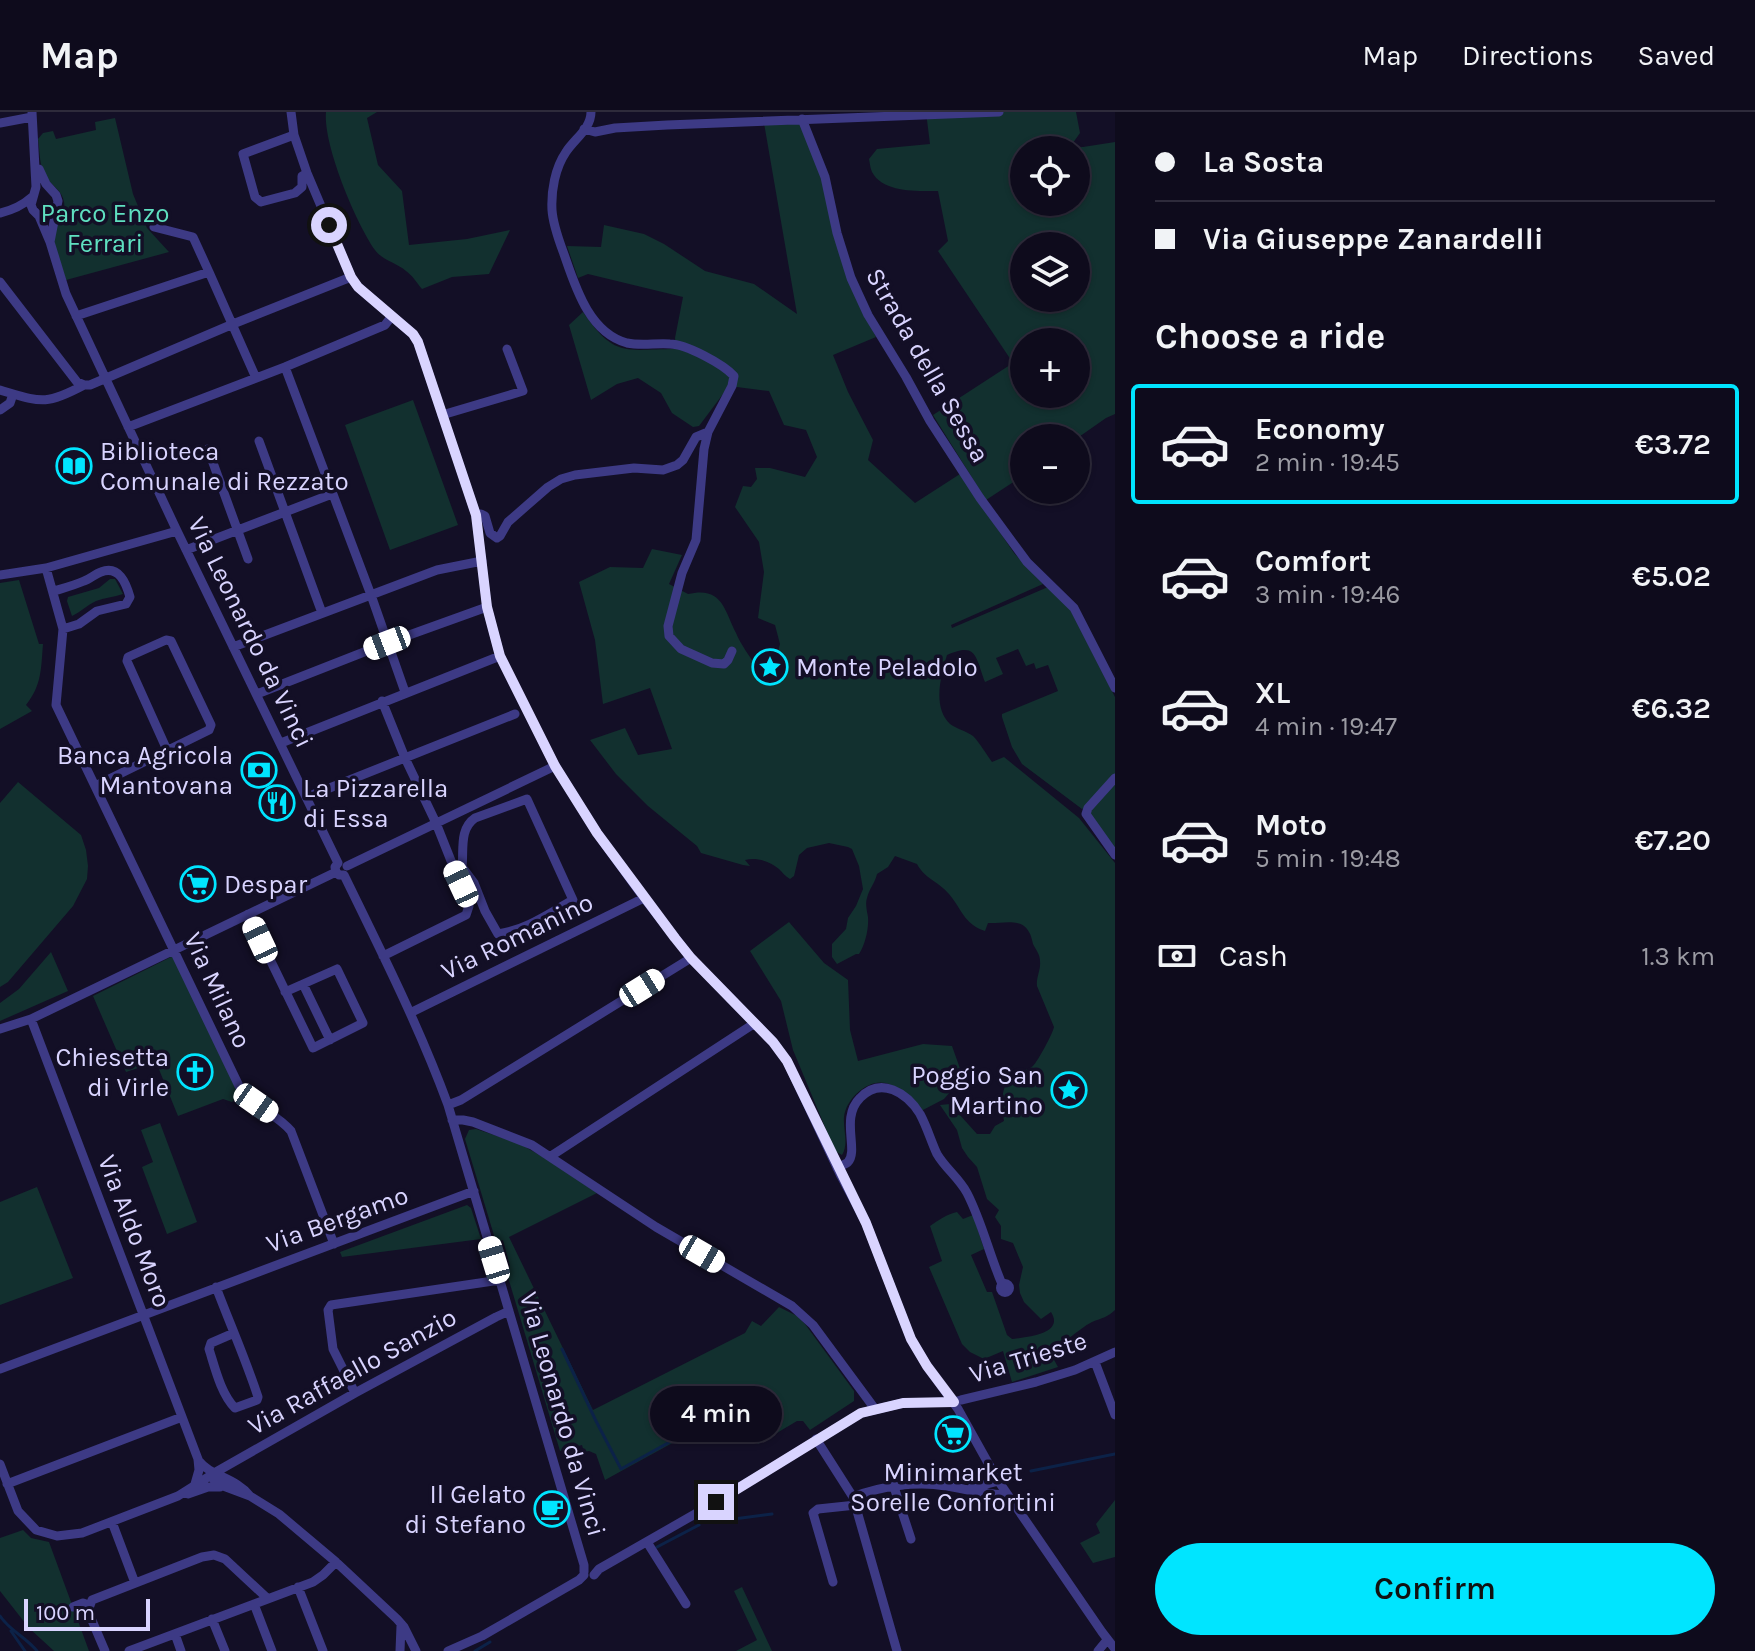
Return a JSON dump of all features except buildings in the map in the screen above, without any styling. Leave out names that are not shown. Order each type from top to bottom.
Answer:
[{"type":"street","points":[[291,112],[294,135],[307,173],[351,277],[418,342],[476,515],[487,607],[500,656],[555,766],[597,833],[644,898],[691,958],[773,1042],[794,1072],[837,1168],[866,1223],[911,1339],[954,1402],[1008,1495],[1115,1649]]},
{"type":"street","points":[[584,129],[595,132],[615,128],[800,116],[999,112]]},
{"type":"street","points":[[592,114],[601,123],[615,128]]},
{"type":"street","points":[[592,114],[590,122],[566,152],[555,174],[552,209],[560,245],[574,282],[597,322],[612,336],[639,345],[679,345],[734,376],[708,432],[696,540],[682,573],[668,626],[669,636],[681,649],[712,663],[724,664],[732,651]]},
{"type":"street","points":[[0,123],[32,115]]},
{"type":"street","name":"Via Leonardo da Vinci","points":[[32,115],[36,163],[31,205],[50,242],[76,316],[410,1013],[448,1105],[588,1573]]},
{"type":"street","name":"Strada della Sessa","points":[[800,116],[825,177],[851,278],[868,315],[930,421],[980,498],[1027,562],[1074,608],[1115,688]]},
{"type":"street","points":[[294,135],[243,154],[255,197],[261,202],[295,193],[302,187],[302,176],[307,173]]},
{"type":"street","name":"Via Leonardo da Vinci","points":[[36,163],[58,201],[50,242]]},
{"type":"street","points":[[3,212],[25,204],[42,189],[51,191]]},
{"type":"street","points":[[3,212],[48,217],[55,212]]},
{"type":"street","points":[[154,227],[193,237],[256,378]]},
{"type":"street","points":[[76,316],[209,272]]},
{"type":"street","points":[[0,390],[46,401],[351,277]]},
{"type":"street","points":[[0,282],[77,382],[84,385]]},
{"type":"street","points":[[128,427],[385,325],[392,316]]},
{"type":"street","points":[[442,415],[523,391],[507,349]]},
{"type":"street","points":[[285,367],[405,692]]},
{"type":"street","points":[[0,410],[10,403],[13,394]]},
{"type":"street","points":[[476,515],[485,516],[490,533],[497,538],[523,508],[561,479],[634,468],[663,470],[683,460],[696,437],[708,432]]},
{"type":"street","points":[[259,441],[322,613]]},
{"type":"street","points":[[208,449],[248,559]]},
{"type":"street","points":[[186,550],[332,494]]},
{"type":"street","points":[[0,575],[46,568],[177,531]]},
{"type":"street","points":[[233,647],[437,570],[482,561]]},
{"type":"street","name":"Via Milano","points":[[46,568],[63,629],[56,705],[243,1091],[291,1131],[334,1244]]},
{"type":"street","points":[[54,591],[109,570],[123,578],[130,597],[126,604],[97,611],[79,624],[63,629]]},
{"type":"street","points":[[257,694],[487,607]]},
{"type":"street","points":[[95,786],[209,730],[211,725],[171,641],[166,640],[128,657],[127,661],[167,750]]},
{"type":"street","points":[[281,743],[500,656]]},
{"type":"street","points":[[382,701],[405,758],[457,867],[469,906],[466,915],[383,956]]},
{"type":"street","points":[[307,797],[515,714]]},
{"type":"street","points":[[0,1029],[31,1019],[555,766]]},
{"type":"street","points":[[1115,778],[1086,814],[1115,855]]},
{"type":"street","points":[[527,799],[573,900],[529,926],[498,934],[474,883],[457,867],[463,835],[469,822],[527,799]]},
{"type":"street","name":"Via Romanino","points":[[410,1013],[644,898]]},
{"type":"street","points":[[248,914],[285,992],[313,1048],[363,1023],[337,969],[285,992]]},
{"type":"street","points":[[448,1105],[461,1100],[691,958]]},
{"type":"street","points":[[303,984],[330,1040]]},
{"type":"street","name":"Via Aldo Moro","points":[[31,1019],[198,1459],[195,1484]]},
{"type":"street","points":[[551,1156],[755,1023]]},
{"type":"street","points":[[837,1168],[851,1158],[851,1111],[856,1103],[873,1088],[888,1087],[897,1091],[920,1115],[940,1158],[966,1192],[1002,1284]]},
{"type":"street","points":[[452,1120],[467,1120],[532,1145],[656,1227],[778,1297],[808,1319],[875,1409]]},
{"type":"street","name":"Via Bergamo","points":[[0,1369],[474,1191]]},
{"type":"street","points":[[355,1393],[333,1349],[328,1310],[331,1305],[500,1280]]},
{"type":"street","points":[[216,1287],[234,1333],[258,1397],[235,1408],[222,1387],[209,1349],[211,1343],[234,1333]]},
{"type":"street","name":"Via Raffaello Sanzio","points":[[178,1496],[355,1393],[509,1311]]},
{"type":"street","name":"Via Trieste","points":[[448,1651],[482,1636],[647,1542],[861,1413],[903,1403],[954,1402],[1036,1382],[1115,1352]]},
{"type":"street","points":[[1095,1362],[1115,1415]]},
{"type":"street","points":[[5,1489],[182,1417]]},
{"type":"street","points":[[816,1439],[854,1501],[896,1648]]},
{"type":"street","points":[[198,1459],[207,1469],[216,1472],[215,1482],[232,1485],[279,1514],[336,1562],[400,1622],[416,1651]]},
{"type":"street","points":[[0,1464],[5,1489],[25,1520],[36,1530],[57,1536],[75,1535],[208,1487],[232,1485]]},
{"type":"street","points":[[231,1464],[232,1485]]},
{"type":"street","points":[[970,1490],[974,1486],[999,1481]]},
{"type":"street","points":[[833,1582],[813,1513],[818,1509],[854,1501],[864,1492],[913,1484],[1008,1495]]},
{"type":"street","points":[[894,1487],[911,1539]]},
{"type":"street","points":[[112,1522],[135,1583]]},
{"type":"street","points":[[647,1542],[686,1604]]},
{"type":"street","points":[[105,1651],[89,1613],[89,1605],[94,1599],[202,1557],[214,1555],[225,1559],[267,1598]]},
{"type":"street","points":[[129,1651],[318,1579],[336,1562]]},
{"type":"street","points":[[298,1587],[323,1651]]},
{"type":"street","points":[[73,1607],[83,1603],[89,1605]]},
{"type":"street","points":[[254,1604],[272,1651]]},
{"type":"street","points":[[212,1619],[225,1651]]},
{"type":"street","points":[[400,1622],[400,1651]]},
{"type":"street","points":[[175,1634],[181,1651]]},
{"type":"street","points":[[402,1635],[410,1651]]},
{"type":"street","points":[[1098,1651],[1107,1640]]},
{"type":"green space","points":[[326,112],[377,112],[367,118],[378,165],[402,191],[409,245],[467,239],[510,230],[489,274],[452,277],[422,289],[402,268],[378,253],[367,238],[342,183],[330,144]]},
{"type":"green space","points":[[926,112],[1076,112],[1078,136],[1010,136],[1010,216],[1090,216],[1090,146],[1115,142],[1115,414],[1090,429],[1090,424],[1010,424],[1010,484],[986,500],[933,415],[1010,365],[1010,408],[1090,408],[1090,328],[1010,328],[1010,359],[938,251],[948,241],[938,191],[902,189],[884,184],[872,172],[869,159],[877,149],[930,144]]},
{"type":"green space","name":"Parco Enzo Ferrari","points":[[115,118],[133,194],[147,228],[169,252],[66,280],[54,238],[55,225],[63,212],[64,202],[44,173],[38,139],[43,133],[53,131],[56,139],[96,130],[95,122]]},
{"type":"green space","points":[[800,122],[820,174],[848,280],[876,337],[833,355],[873,440],[868,460],[915,503],[960,474],[1014,553],[1043,584],[951,625],[952,628],[1048,587],[1070,609],[1115,697],[1115,774],[1082,809],[1022,764],[1012,747],[1002,717],[1002,714],[1058,691],[1048,665],[1036,669],[1034,663],[1026,666],[1018,649],[996,658],[1003,674],[985,682],[974,654],[957,651],[947,655],[941,681],[941,709],[950,724],[973,736],[992,762],[1004,757],[1079,818],[1115,863],[1115,1310],[1048,1349],[1058,1367],[1012,1382],[1003,1351],[984,1359],[962,1344],[929,1267],[942,1261],[930,1226],[953,1213],[957,1212],[963,1219],[973,1215],[984,1249],[971,1255],[987,1292],[992,1292],[1007,1335],[1012,1339],[1049,1330],[1054,1319],[1051,1312],[1041,1319],[1024,1302],[1019,1285],[1023,1267],[1013,1243],[1001,1239],[1001,1226],[995,1217],[999,1210],[987,1199],[977,1167],[962,1148],[957,1130],[940,1105],[950,1104],[977,1134],[990,1134],[995,1126],[1004,1121],[1002,1101],[1010,1078],[1033,1066],[1048,1041],[1054,1027],[1037,986],[1040,959],[1029,932],[1021,924],[1010,922],[988,923],[985,931],[976,927],[949,894],[917,864],[895,856],[888,867],[877,874],[868,895],[868,927],[859,954],[837,964],[832,957],[832,944],[846,929],[848,918],[863,889],[852,849],[829,843],[807,848],[799,855],[794,876],[790,879],[763,860],[745,860],[750,866],[701,853],[697,846],[648,806],[616,774],[590,740],[625,728],[638,755],[672,749],[650,688],[603,704],[595,640],[579,582],[610,567],[643,568],[652,549],[682,555],[669,584],[688,594],[699,592],[715,596],[725,608],[740,642],[756,666],[773,671],[780,644],[775,625],[758,618],[764,572],[759,542],[735,507],[743,486],[751,487],[757,479],[755,468],[770,468],[805,477],[817,457],[806,430],[784,425],[769,391],[729,386],[699,426],[693,427],[672,413],[661,393],[638,378],[617,384],[591,400],[569,325],[583,312],[604,338],[623,348],[676,349],[675,338],[683,297],[588,274],[578,278],[567,246],[601,247],[604,225],[644,234],[705,271],[754,284],[797,314],[764,123]]},
{"type":"green space","points":[[413,400],[458,525],[390,550],[345,425]]},
{"type":"green space","points":[[110,579],[115,579],[123,594],[96,601],[72,616],[68,597],[99,588]]},
{"type":"green space","points":[[19,580],[39,644],[43,644],[41,669],[38,683],[26,705],[32,711],[0,729],[0,583]]},
{"type":"green space","points":[[18,782],[81,835],[86,850],[87,879],[73,906],[8,982],[0,987],[0,803]]},
{"type":"green space","points":[[1115,783],[1115,850],[1090,816],[1092,809]]},
{"type":"green space","points":[[789,922],[824,963],[848,980],[850,1030],[858,1061],[923,1044],[952,1046],[963,1077],[944,1099],[921,1111],[891,1085],[876,1083],[861,1090],[846,1110],[842,1155],[835,1151],[793,1050],[781,1001],[750,951]]},
{"type":"green space","points":[[51,952],[68,991],[0,1021],[0,1003],[19,989]]},
{"type":"green space","points":[[173,956],[239,1095],[232,1102],[223,1099],[178,1116],[156,1062],[126,1072],[93,996]]},
{"type":"green space","points":[[160,1123],[197,1222],[167,1234],[142,1167],[153,1162],[141,1130]]},
{"type":"green space","points":[[476,1129],[518,1143],[597,1193],[509,1237],[593,1410],[745,1333],[752,1321],[761,1326],[779,1307],[805,1324],[854,1391],[854,1401],[810,1430],[803,1421],[797,1421],[758,1444],[736,1408],[605,1480],[596,1454],[584,1452],[582,1445],[560,1451],[507,1274],[510,1266],[503,1240],[496,1242],[465,1139],[469,1130]]},
{"type":"green space","points":[[37,1187],[73,1278],[0,1305],[0,1202]]},
{"type":"green space","points":[[467,1205],[471,1208],[481,1239],[342,1257],[340,1252]]},
{"type":"green space","points":[[1115,1500],[1115,1557],[1093,1563],[1080,1543],[1100,1533],[1096,1524]]},
{"type":"green space","points":[[23,1530],[31,1538],[49,1542],[89,1651],[54,1651],[29,1628],[0,1591],[0,1538]]},
{"type":"green space","points":[[742,1587],[772,1651],[736,1651],[757,1640],[734,1591]]},
{"type":"waterway","points":[[562,1349],[621,1469],[731,1408]]},
{"type":"waterway","points":[[1031,1471],[1115,1454]]},
{"type":"waterway","points":[[719,1521],[772,1514]]},
{"type":"waterway","points":[[657,1547],[699,1525]]},
{"type":"waterway","points":[[0,1616],[37,1651]]},
{"type":"waterway","points":[[11,1631],[25,1651]]},
{"type":"waterway","points":[[475,1651],[490,1642]]},
{"type":"place","name":"Biblioteca Comunale di Rezzato","points":[[74,466]]},
{"type":"place","name":"Monte Peladolo","points":[[770,667]]},
{"type":"place","name":"Banca Agricola Mantovana","points":[[259,770]]},
{"type":"place","name":"La Pizzarella di Essa","points":[[277,803]]},
{"type":"place","name":"Despar","points":[[198,884]]},
{"type":"place","name":"Chiesetta di Virle","points":[[195,1072]]},
{"type":"place","name":"Poggio San Martino","points":[[1069,1090]]},
{"type":"place","name":"Minimarket Sorelle Confortini","points":[[953,1434]]},
{"type":"place","name":"Il Gelato di Stefano","points":[[552,1509]]},
{"type":"route","points":[[329,225],[358,287],[413,334],[418,342],[476,515],[487,607],[500,656],[555,766],[597,833],[675,938],[773,1042],[794,1072],[866,1223],[911,1339],[954,1402],[903,1403],[861,1413],[716,1502]]}]
